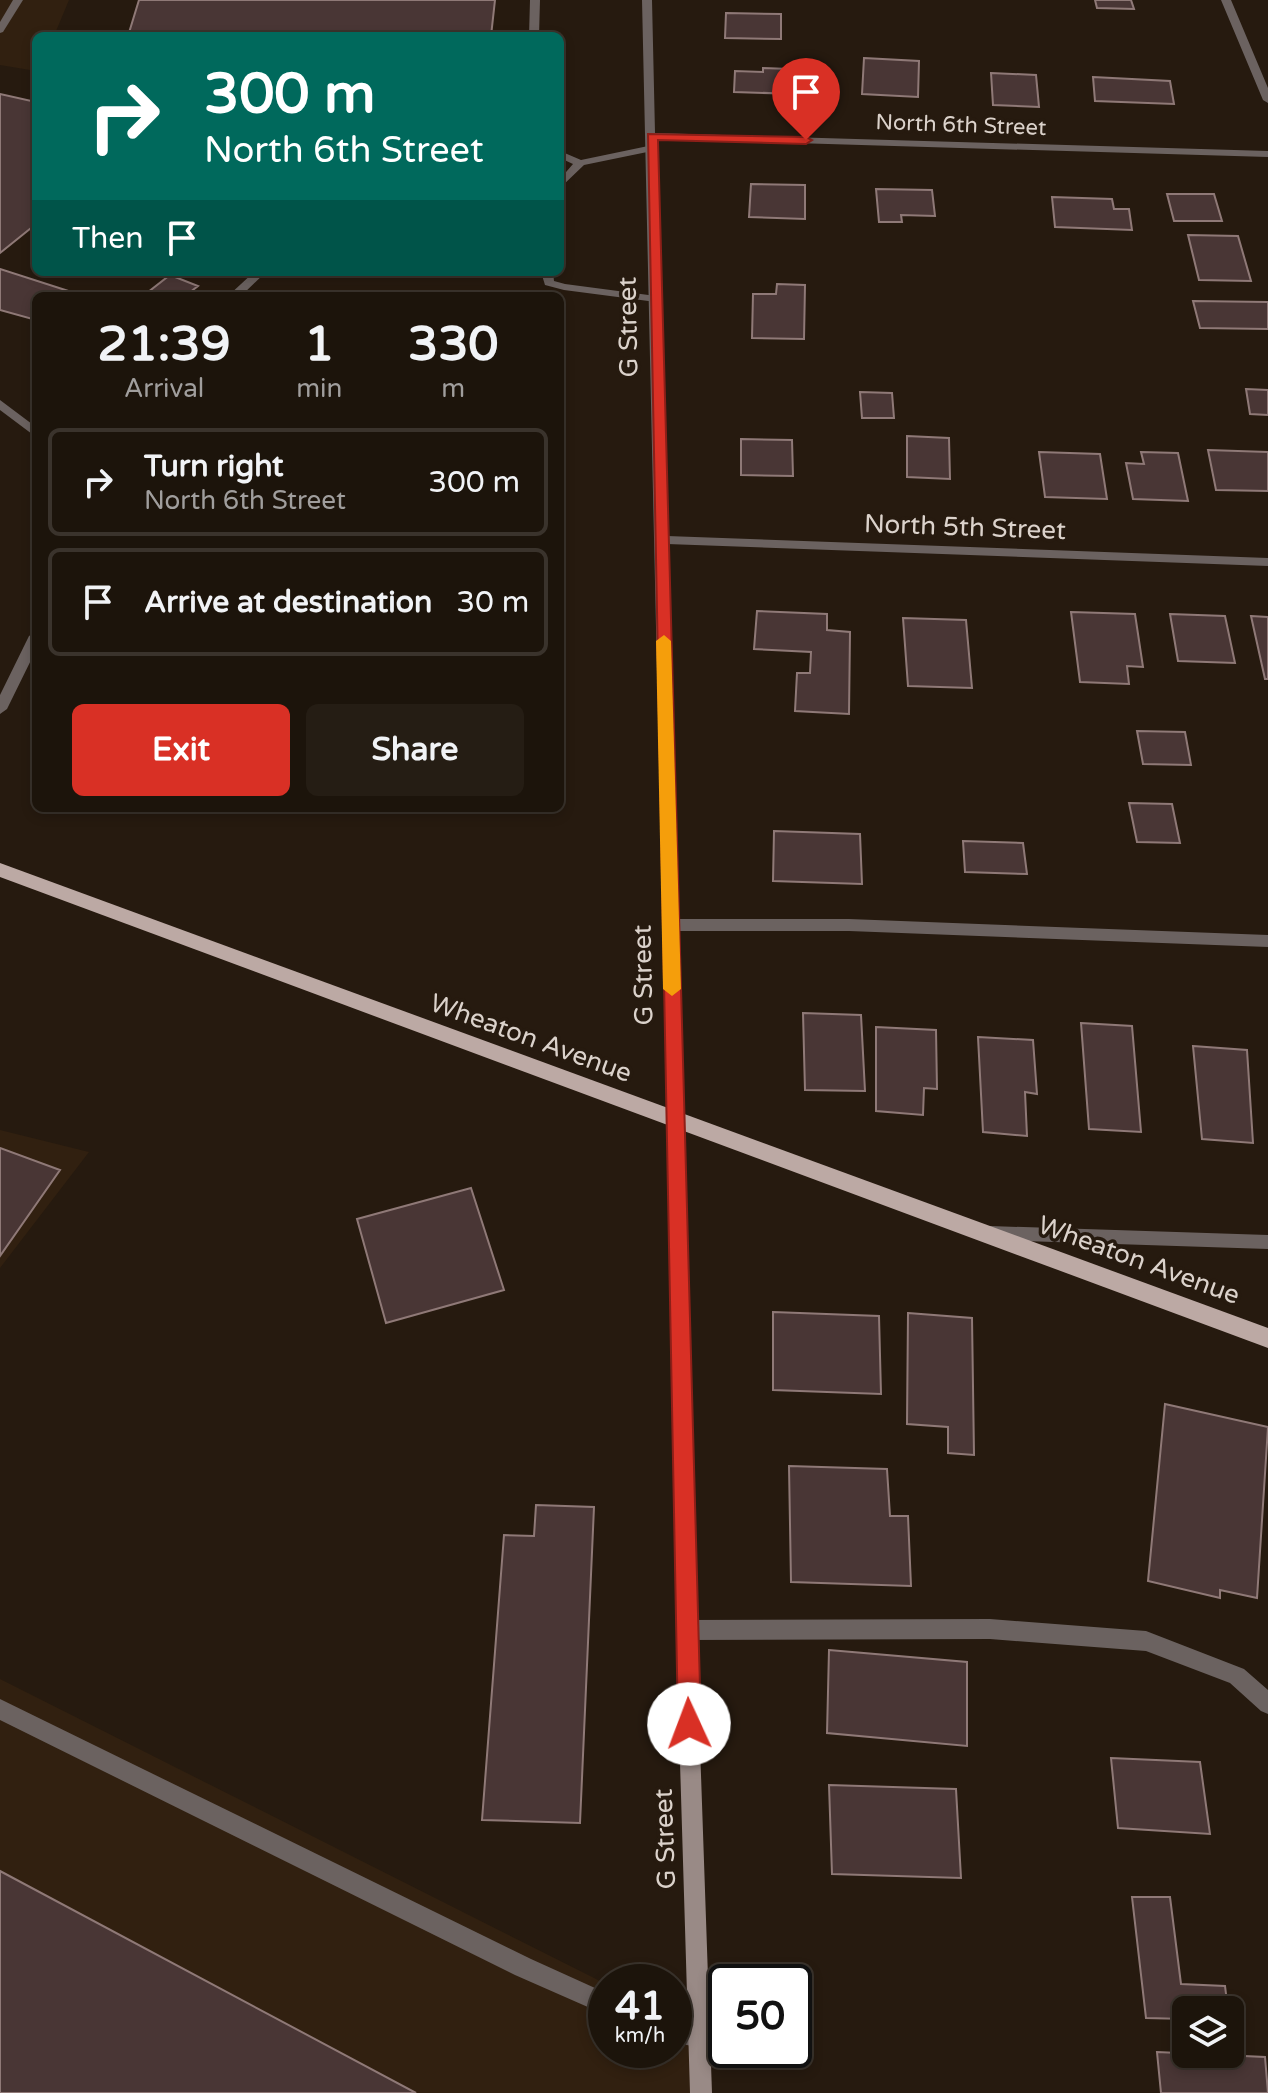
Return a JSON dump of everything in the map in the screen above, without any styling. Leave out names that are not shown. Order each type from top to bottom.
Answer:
[{"type":"main road","name":"Wheaton Avenue","points":[[0,870],[1268,1338]]},
{"type":"main road","name":"G Street","points":[[675,1120],[686,1630],[701,2093]]},
{"type":"street","points":[[0,30],[18,0]]},
{"type":"street","points":[[534,32],[535,0]]},
{"type":"street","name":"G Street","points":[[647,0],[675,1120]]},
{"type":"street","points":[[1226,0],[1268,100]]},
{"type":"street","name":"North 6th Street","points":[[580,163],[652,142],[1268,154]]},
{"type":"street","points":[[564,156],[580,163],[564,181]]},
{"type":"street","points":[[238,292],[256,276]]},
{"type":"street","points":[[548,276],[549,283],[564,287],[656,299]]},
{"type":"street","points":[[0,404],[32,430]]},
{"type":"street","name":"North 5th Street","points":[[661,540],[1268,562]]},
{"type":"street","points":[[0,709],[32,644]]},
{"type":"street","points":[[670,925],[849,925],[1268,941]]},
{"type":"street","points":[[986,1233],[1268,1242]]},
{"type":"street","points":[[686,1630],[990,1629],[1146,1641],[1237,1676],[1268,1704]]},
{"type":"street","points":[[0,1709],[523,1967],[588,1996]]},
{"type":"street","points":[[692,2035],[700,2037]]},
{"type":"shaded area","points":[[0,0],[69,0],[56,32],[32,32],[32,70],[0,65]]},
{"type":"shaded area","points":[[0,1130],[89,1152],[0,1268]]},
{"type":"shaded area","points":[[0,1679],[588,1975],[588,2068],[692,2068],[692,2027],[702,2032],[704,2093],[0,2093]]},
{"type":"building","points":[[139,0],[495,0],[491,32],[129,32]]},
{"type":"building","points":[[1095,0],[1131,0],[1134,9],[1097,8]]},
{"type":"building","points":[[726,13],[781,14],[781,39],[725,38]]},
{"type":"building","points":[[864,58],[919,61],[918,97],[862,94]]},
{"type":"building","points":[[763,68],[816,70],[816,87],[799,87],[798,94],[734,92],[735,71],[763,72]]},
{"type":"building","points":[[991,73],[1036,75],[1039,107],[993,105]]},
{"type":"building","points":[[1093,77],[1170,81],[1174,104],[1095,101]]},
{"type":"building","points":[[0,94],[32,101],[32,227],[0,253]]},
{"type":"building","points":[[751,184],[805,185],[805,219],[749,217]]},
{"type":"building","points":[[876,189],[932,190],[935,216],[901,215],[902,222],[879,222]]},
{"type":"building","points":[[1167,194],[1214,194],[1222,221],[1174,221]]},
{"type":"building","points":[[1052,197],[1112,199],[1114,209],[1129,209],[1132,230],[1055,227]]},
{"type":"building","points":[[1188,235],[1238,236],[1251,281],[1199,280]]},
{"type":"building","points":[[0,269],[72,292],[32,292],[32,319],[0,310]]},
{"type":"building","points":[[169,276],[198,286],[190,292],[148,292]]},
{"type":"building","points":[[777,284],[805,285],[804,339],[752,338],[753,294],[776,294]]},
{"type":"building","points":[[1193,301],[1268,302],[1268,329],[1200,328]]},
{"type":"building","points":[[1246,389],[1268,390],[1268,415],[1250,414]]},
{"type":"building","points":[[860,392],[892,393],[894,418],[862,418]]},
{"type":"building","points":[[907,436],[949,438],[950,479],[907,477]]},
{"type":"building","points":[[741,439],[792,440],[793,476],[741,475]]},
{"type":"building","points":[[1208,450],[1268,452],[1268,491],[1216,490]]},
{"type":"building","points":[[1039,452],[1100,454],[1107,499],[1045,497]]},
{"type":"building","points":[[1141,452],[1178,453],[1188,501],[1133,499],[1126,463],[1144,464]]},
{"type":"building","points":[[757,611],[827,614],[827,630],[850,632],[849,714],[795,711],[797,673],[810,673],[811,652],[754,649]]},
{"type":"building","points":[[1071,612],[1135,614],[1143,667],[1127,666],[1129,684],[1080,682]]},
{"type":"building","points":[[1170,614],[1225,616],[1235,663],[1178,661]]},
{"type":"building","points":[[1251,616],[1268,617],[1268,679],[1265,679]]},
{"type":"building","points":[[903,618],[966,620],[972,688],[908,686]]},
{"type":"building","points":[[1137,731],[1185,732],[1191,765],[1143,764]]},
{"type":"building","points":[[1129,803],[1172,804],[1180,843],[1137,842]]},
{"type":"building","points":[[774,831],[860,834],[862,884],[773,881]]},
{"type":"building","points":[[963,841],[1023,843],[1027,874],[965,872]]},
{"type":"building","points":[[803,1013],[861,1015],[865,1091],[805,1090]]},
{"type":"building","points":[[1081,1023],[1132,1026],[1141,1132],[1089,1129]]},
{"type":"building","points":[[876,1027],[936,1030],[937,1089],[924,1088],[923,1115],[876,1111]]},
{"type":"building","points":[[978,1037],[1033,1040],[1037,1094],[1025,1092],[1027,1136],[983,1132]]},
{"type":"building","points":[[1193,1046],[1247,1050],[1253,1143],[1202,1139]]},
{"type":"building","points":[[0,1148],[60,1170],[0,1256]]},
{"type":"building","points":[[471,1188],[504,1290],[386,1323],[357,1219]]},
{"type":"building","points":[[773,1312],[879,1316],[881,1394],[773,1390]]},
{"type":"building","points":[[908,1313],[972,1318],[974,1455],[948,1453],[948,1427],[907,1424]]},
{"type":"building","points":[[1165,1404],[1268,1427],[1257,1598],[1220,1590],[1220,1598],[1148,1581]]},
{"type":"building","points":[[789,1466],[887,1469],[890,1516],[908,1516],[911,1586],[791,1582]]},
{"type":"building","points":[[536,1505],[594,1507],[580,1823],[482,1820],[504,1535],[534,1536]]},
{"type":"building","points":[[829,1650],[967,1662],[967,1746],[827,1733]]},
{"type":"building","points":[[1111,1758],[1200,1762],[1210,1834],[1118,1828]]},
{"type":"building","points":[[829,1785],[956,1789],[961,1878],[832,1874]]},
{"type":"building","points":[[0,1871],[416,2093],[0,2093]]},
{"type":"building","points":[[1132,1897],[1170,1897],[1181,1984],[1225,1986],[1226,1996],[1172,1996],[1172,2019],[1146,2018]]},
{"type":"building","points":[[1157,2052],[1172,2053],[1172,2068],[1244,2068],[1244,2056],[1265,2057],[1268,2093],[1161,2093]]},
{"type":"slow traffic","points":[[664,641],[672,989]]},
{"type":"route","points":[[689,1724],[652,136],[806,140]]}]
